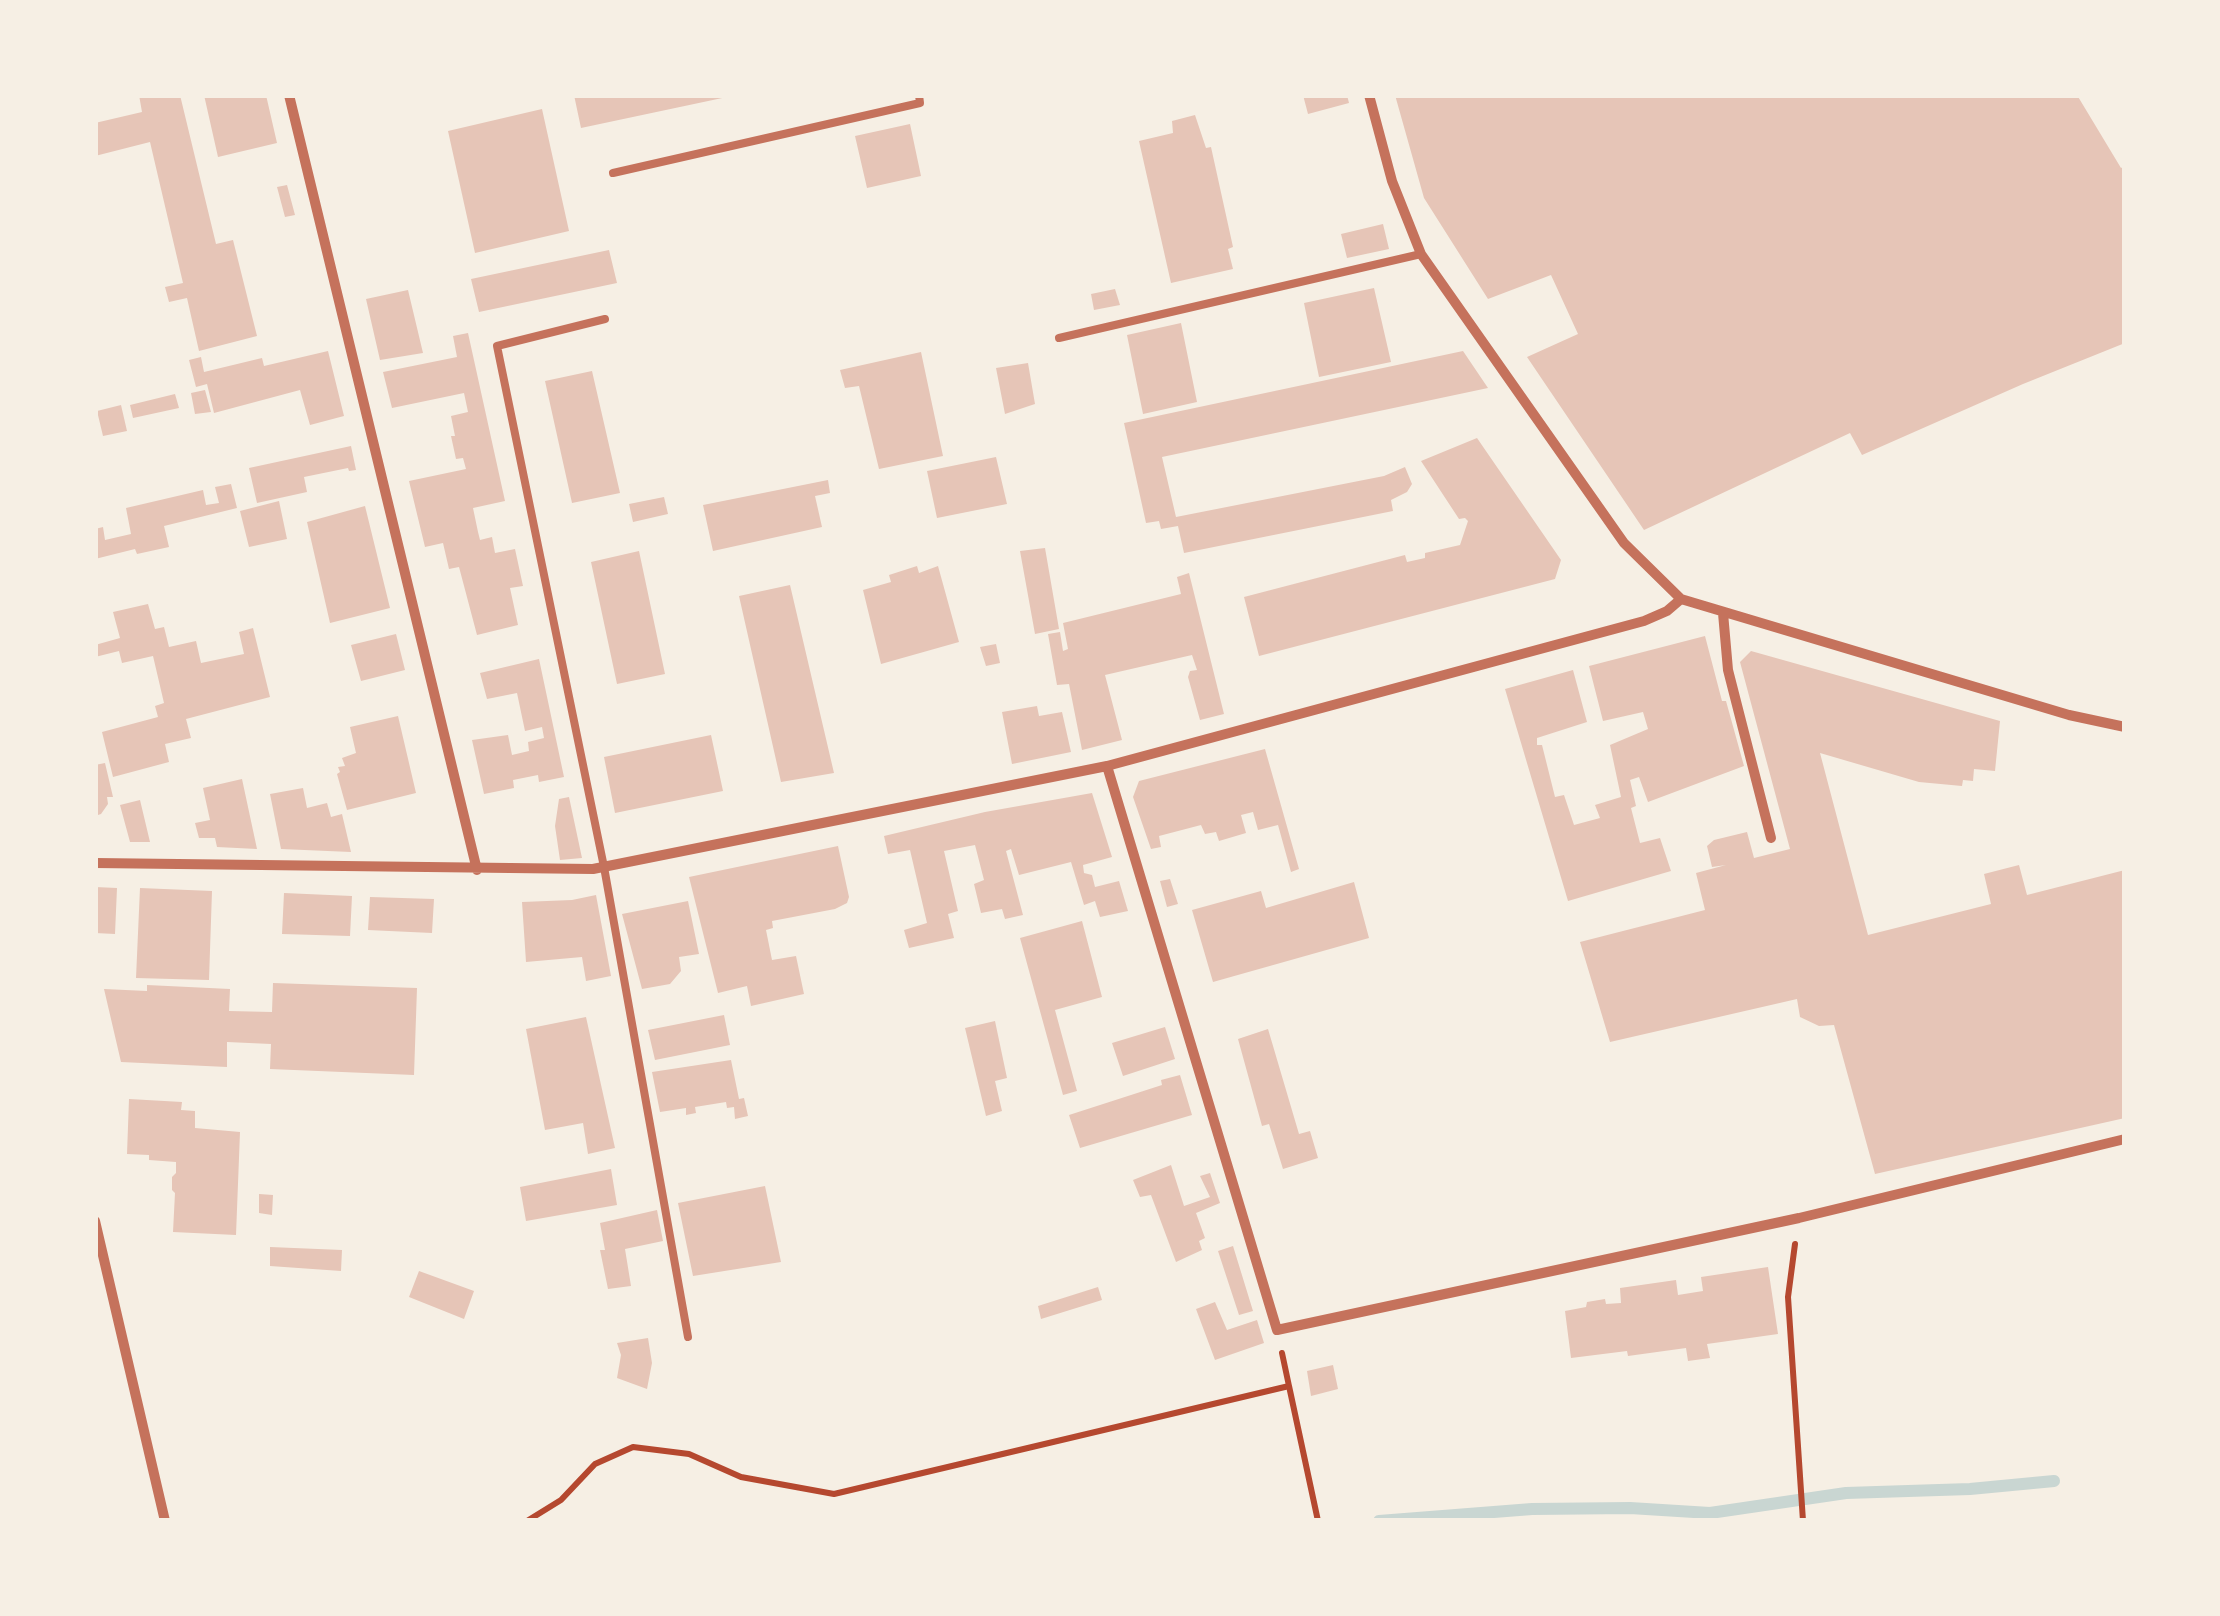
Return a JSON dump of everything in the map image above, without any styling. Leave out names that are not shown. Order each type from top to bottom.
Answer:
[{"type":"street","points":[[289,95],[477,870]]},
{"type":"street","points":[[1369,95],[1392,181],[1421,254],[1624,543],[1681,599],[2069,715],[2125,727]]},
{"type":"street","points":[[95,863],[477,870],[598,868],[1107,766],[1644,621],[1667,611],[1681,599]]},
{"type":"street","points":[[1724,613],[1728,670],[1772,838]]},
{"type":"street","points":[[1107,766],[1277,1330],[1799,1218],[2125,1139]]},
{"type":"street","points":[[95,1221],[166,1521]]},
{"type":"lane","points":[[613,173],[920,103],[919,95]]},
{"type":"lane","points":[[1059,338],[1421,254]]},
{"type":"lane","points":[[605,319],[497,346],[688,1337]]},
{"type":"path","points":[[1799,1218],[1788,1298],[1802,1518]]},
{"type":"path","points":[[528,1521],[561,1500],[596,1464],[632,1447],[689,1454],[741,1477],[834,1494],[1289,1386],[1318,1521]]},
{"type":"building","points":[[139,95],[180,95],[216,244],[233,240],[257,336],[199,351],[187,298],[169,302],[165,287],[183,283],[150,142],[95,156],[95,123],[142,112]]},
{"type":"building","points":[[204,95],[266,95],[277,143],[218,157]]},
{"type":"building","points":[[574,95],[727,95],[727,97],[581,128]]},
{"type":"building","points":[[1303,95],[1347,95],[1349,103],[1308,114]]},
{"type":"building","points":[[1395,95],[2077,95],[2121,168],[2125,166],[2125,343],[1862,455],[1850,433],[1644,530],[1527,357],[1578,334],[1551,275],[1488,299],[1424,198]]},
{"type":"building","points":[[542,109],[569,231],[475,253],[448,131]]},
{"type":"building","points":[[1195,115],[1206,148],[1211,147],[1233,247],[1228,249],[1233,269],[1171,283],[1139,141],[1173,133],[1172,121]]},
{"type":"building","points":[[910,124],[921,176],[867,188],[855,136]]},
{"type":"building","points":[[287,185],[295,215],[285,217],[277,187]]},
{"type":"building","points":[[1383,224],[1389,249],[1347,258],[1341,234]]},
{"type":"building","points":[[609,250],[617,283],[479,312],[471,279]]},
{"type":"building","points":[[1374,288],[1391,362],[1319,377],[1304,303]]},
{"type":"building","points":[[1115,289],[1120,305],[1094,310],[1091,294]]},
{"type":"building","points":[[408,290],[423,353],[380,360],[366,299]]},
{"type":"building","points":[[1181,323],[1197,402],[1143,414],[1127,335]]},
{"type":"building","points":[[468,333],[505,501],[473,508],[478,532],[480,540],[492,537],[495,553],[515,549],[523,586],[510,588],[518,625],[477,635],[459,567],[449,569],[443,543],[425,547],[409,481],[466,469],[463,458],[456,459],[451,436],[455,436],[451,416],[468,412],[464,393],[392,408],[383,372],[457,357],[453,336]]},
{"type":"building","points":[[328,351],[344,416],[310,425],[300,390],[214,413],[207,384],[196,387],[189,360],[201,357],[204,372],[262,358],[264,366]]},
{"type":"building","points":[[1463,351],[1488,388],[1162,457],[1176,517],[1384,476],[1405,467],[1412,484],[1407,492],[1391,500],[1393,511],[1184,553],[1178,526],[1161,529],[1159,521],[1146,523],[1124,423]]},
{"type":"building","points":[[921,352],[943,456],[879,469],[859,386],[845,388],[840,370]]},
{"type":"building","points":[[1028,363],[1035,404],[1005,414],[996,368]]},
{"type":"building","points":[[592,371],[620,493],[572,503],[545,381]]},
{"type":"building","points":[[205,390],[211,412],[195,414],[191,393]]},
{"type":"building","points":[[175,394],[179,408],[133,418],[130,405]]},
{"type":"building","points":[[121,405],[127,431],[103,436],[97,411]]},
{"type":"building","points":[[1477,438],[1561,560],[1555,579],[1259,656],[1244,597],[1405,555],[1407,562],[1425,558],[1425,553],[1460,545],[1468,521],[1459,519],[1421,461]]},
{"type":"building","points":[[351,446],[356,470],[348,468],[304,477],[307,492],[257,503],[249,468]]},
{"type":"building","points":[[996,457],[1007,504],[937,518],[927,471]]},
{"type":"building","points":[[828,480],[830,493],[815,496],[822,527],[713,551],[703,505]]},
{"type":"building","points":[[231,484],[237,508],[164,526],[169,547],[137,554],[135,549],[95,559],[95,529],[103,527],[105,540],[131,534],[126,508],[203,490],[206,505],[219,503],[215,487]]},
{"type":"building","points":[[664,497],[668,514],[633,522],[629,504]]},
{"type":"building","points":[[279,501],[287,539],[249,547],[240,511]]},
{"type":"building","points":[[365,506],[390,608],[330,623],[307,522]]},
{"type":"building","points":[[1045,548],[1059,629],[1035,634],[1020,551]]},
{"type":"building","points":[[639,551],[665,674],[617,684],[591,562]]},
{"type":"building","points":[[917,566],[919,573],[938,566],[959,642],[881,664],[863,590],[891,582],[889,575]]},
{"type":"building","points":[[1189,573],[1224,714],[1200,720],[1188,677],[1190,671],[1197,670],[1192,655],[1105,675],[1122,740],[1082,750],[1069,684],[1057,685],[1048,634],[1060,632],[1063,651],[1068,649],[1063,623],[1181,594],[1177,577]]},
{"type":"building","points":[[790,585],[834,773],[781,782],[739,596]]},
{"type":"building","points":[[148,604],[155,629],[164,627],[169,647],[196,641],[201,663],[244,654],[239,632],[253,628],[270,697],[186,719],[191,738],[165,744],[169,762],[113,777],[102,732],[158,717],[155,706],[164,703],[153,656],[122,663],[119,651],[95,657],[95,645],[120,638],[113,612]]},
{"type":"building","points":[[396,634],[405,670],[361,681],[351,645]]},
{"type":"building","points":[[1705,636],[1744,766],[1648,802],[1639,777],[1630,780],[1636,806],[1631,808],[1640,843],[1660,838],[1671,871],[1568,901],[1505,689],[1573,670],[1587,722],[1537,738],[1537,745],[1542,745],[1555,797],[1564,795],[1574,825],[1600,818],[1595,805],[1621,797],[1610,745],[1648,729],[1643,712],[1603,721],[1589,666]]},
{"type":"building","points":[[996,644],[1000,663],[986,666],[980,647]]},
{"type":"building","points":[[1751,651],[2000,721],[1995,771],[1974,769],[1973,781],[1963,780],[1962,786],[1919,782],[1820,753],[1868,935],[1991,904],[1984,874],[2019,865],[2027,895],[2125,870],[2125,1118],[1875,1174],[1834,1025],[1819,1026],[1800,1017],[1797,999],[1610,1042],[1580,942],[1705,910],[1696,873],[1726,865],[1712,867],[1707,846],[1714,840],[1747,832],[1754,858],[1790,849],[1740,662]]},
{"type":"building","points":[[539,659],[564,777],[539,782],[538,775],[513,780],[514,788],[484,794],[472,740],[508,735],[512,755],[529,751],[528,742],[544,738],[542,727],[525,731],[517,693],[487,699],[480,673]]},
{"type":"building","points":[[1037,706],[1039,716],[1062,712],[1071,752],[1012,764],[1002,712]]},
{"type":"building","points":[[398,716],[416,793],[347,810],[337,774],[338,767],[345,766],[342,758],[356,753],[350,727]]},
{"type":"building","points":[[711,735],[723,791],[615,813],[604,757]]},
{"type":"building","points":[[1265,749],[1299,869],[1291,872],[1278,825],[1258,830],[1253,812],[1241,815],[1246,833],[1219,841],[1216,832],[1205,834],[1201,825],[1159,836],[1161,847],[1151,849],[1133,797],[1139,781]]},
{"type":"building","points":[[105,763],[113,797],[107,797],[108,804],[95,816],[95,765]]},
{"type":"building","points":[[242,779],[257,849],[217,847],[215,838],[199,838],[195,823],[210,820],[203,788]]},
{"type":"building","points":[[303,788],[307,808],[327,803],[331,817],[342,814],[351,852],[281,849],[270,794]]},
{"type":"building","points":[[1092,793],[1112,857],[1083,865],[1084,873],[1092,875],[1095,887],[1119,881],[1128,911],[1100,917],[1095,901],[1084,905],[1071,862],[1019,875],[1011,849],[1006,851],[1023,915],[1005,919],[1002,909],[981,913],[974,884],[984,880],[975,845],[944,851],[958,911],[948,914],[954,938],[909,948],[904,930],[927,923],[910,850],[888,854],[884,836],[985,812]]},
{"type":"building","points":[[569,797],[582,858],[560,860],[555,826],[559,799]]},
{"type":"building","points":[[140,800],[150,842],[130,842],[120,805]]},
{"type":"building","points":[[838,846],[847,903],[835,909],[772,921],[773,928],[766,930],[772,960],[796,956],[804,994],[751,1006],[747,986],[718,993],[689,877]]},
{"type":"building","points":[[1170,879],[1178,904],[1167,907],[1160,881]]},
{"type":"building","points":[[1354,882],[1369,938],[1213,982],[1192,910],[1261,891],[1266,908]]},
{"type":"building","points":[[95,887],[117,888],[115,934],[95,933]]},
{"type":"building","points":[[140,888],[212,891],[209,980],[136,978]]},
{"type":"building","points":[[284,893],[352,896],[350,936],[282,934]]},
{"type":"building","points":[[596,895],[611,976],[586,981],[582,957],[526,962],[522,902]]},
{"type":"building","points":[[370,897],[434,899],[432,933],[368,930]]},
{"type":"building","points":[[688,901],[699,954],[679,957],[681,971],[670,984],[642,989],[622,914]]},
{"type":"building","points":[[1082,921],[1102,997],[1055,1010],[1077,1091],[1063,1095],[1020,938]]},
{"type":"building","points":[[273,983],[417,988],[414,1075],[270,1069],[271,1044],[227,1042],[227,1067],[121,1062],[104,989],[147,991],[147,985],[230,989],[229,1011],[272,1012]]},
{"type":"building","points":[[724,1015],[730,1045],[655,1060],[648,1030]]},
{"type":"building","points":[[586,1017],[615,1148],[588,1154],[583,1123],[545,1130],[526,1029]]},
{"type":"building","points":[[995,1021],[1007,1078],[995,1081],[1002,1111],[986,1116],[965,1028]]},
{"type":"building","points":[[1165,1027],[1175,1059],[1123,1076],[1112,1043]]},
{"type":"building","points":[[1268,1029],[1299,1134],[1310,1131],[1318,1158],[1283,1169],[1269,1124],[1262,1126],[1238,1039]]},
{"type":"building","points":[[731,1060],[739,1099],[744,1098],[748,1116],[735,1119],[734,1107],[727,1108],[726,1102],[695,1107],[696,1113],[686,1115],[686,1108],[660,1112],[652,1072]]},
{"type":"building","points":[[1180,1075],[1192,1115],[1080,1148],[1069,1115],[1162,1085],[1161,1080]]},
{"type":"building","points":[[129,1099],[182,1102],[181,1110],[195,1111],[195,1128],[240,1132],[236,1235],[173,1232],[172,1177],[176,1162],[127,1154]]},
{"type":"building","points":[[1171,1165],[1184,1206],[1210,1197],[1200,1176],[1210,1173],[1220,1203],[1196,1213],[1205,1238],[1199,1241],[1202,1250],[1176,1262],[1151,1195],[1140,1197],[1133,1180]]},
{"type":"building","points":[[611,1169],[617,1205],[526,1221],[520,1187]]},
{"type":"building","points":[[765,1186],[781,1262],[693,1276],[678,1203]]},
{"type":"building","points":[[259,1194],[273,1195],[272,1215],[259,1213]]},
{"type":"building","points":[[657,1210],[663,1241],[625,1249],[631,1286],[608,1289],[600,1250],[605,1250],[600,1223]]},
{"type":"building","points":[[1233,1246],[1253,1311],[1239,1315],[1218,1251]]},
{"type":"building","points":[[270,1247],[342,1250],[341,1271],[270,1266]]},
{"type":"building","points":[[1768,1267],[1778,1334],[1707,1344],[1710,1358],[1688,1361],[1686,1348],[1571,1358],[1565,1311],[1605,1299],[1606,1304],[1621,1303],[1620,1288],[1676,1280],[1678,1295],[1703,1291],[1701,1277]]},
{"type":"building","points":[[419,1271],[474,1291],[464,1319],[409,1297]]},
{"type":"building","points":[[1098,1287],[1102,1300],[1041,1319],[1038,1306]]},
{"type":"building","points":[[1215,1302],[1227,1330],[1257,1320],[1264,1343],[1215,1360],[1196,1309]]},
{"type":"building","points":[[648,1338],[652,1363],[647,1389],[617,1378],[621,1355],[617,1343]]},
{"type":"building","points":[[1333,1365],[1338,1389],[1311,1396],[1307,1371]]},
{"type":"waterway","points":[[1379,1521],[1532,1509],[1630,1508],[1710,1513],[1846,1493],[1970,1489],[2054,1481]]}]
